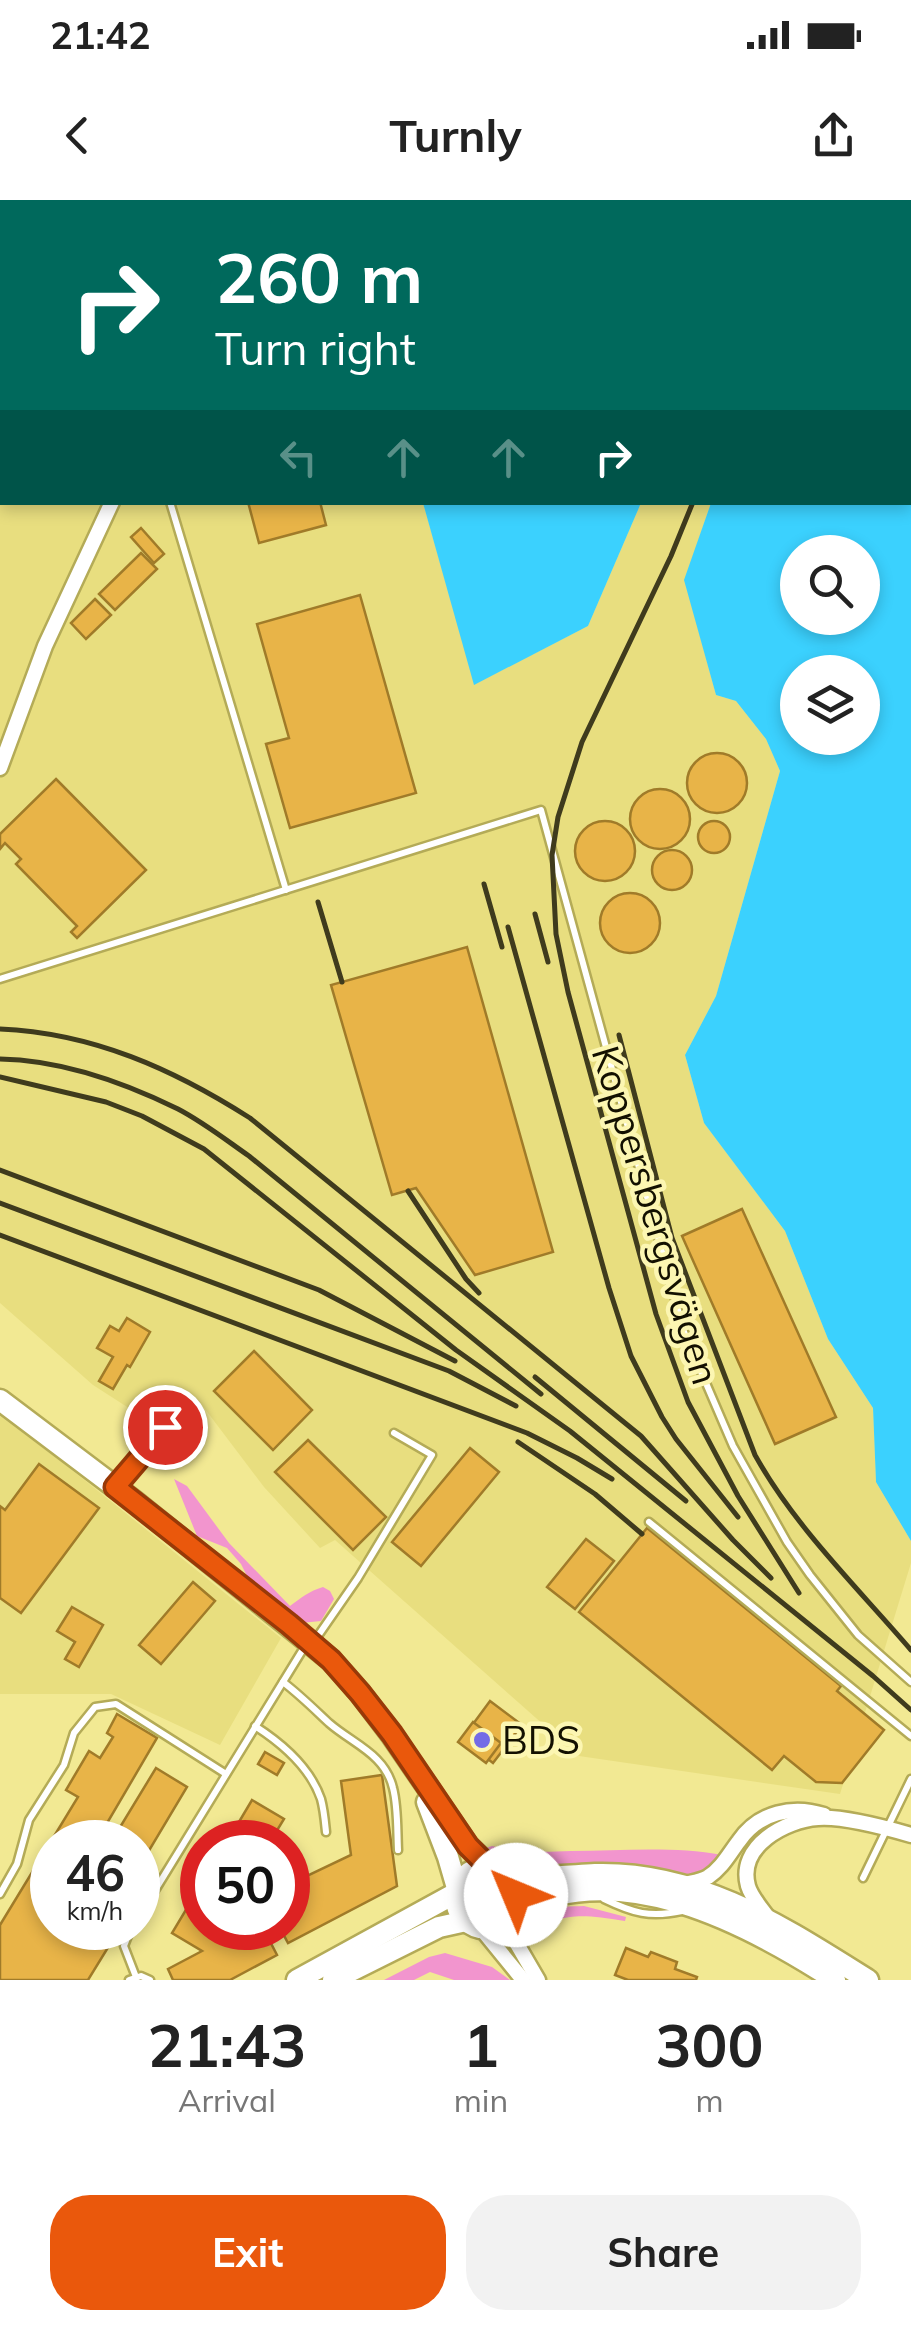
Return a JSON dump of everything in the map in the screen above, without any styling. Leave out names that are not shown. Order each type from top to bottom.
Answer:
[{"type":"main road","points":[[0,1400],[331,1660],[402,1750],[468,1846],[511,1880],[516,1900],[511,1914]]},
{"type":"main road","points":[[402,1750],[429,1805],[457,1891],[458,1908],[473,1924]]},
{"type":"main road","points":[[297,1980],[457,1891],[468,1873],[481,1868],[529,1876],[606,1874],[682,1884],[749,1909],[868,1980]]},
{"type":"main road","points":[[334,1980],[439,1927],[496,1926],[511,1914],[553,1895],[625,1892],[698,1908],[748,1928],[835,1980]]},
{"type":"street","points":[[0,768],[45,646],[111,505]]},
{"type":"street","points":[[682,1884],[701,1880],[717,1870],[750,1828],[775,1814],[805,1809],[911,1836]]},
{"type":"street","points":[[769,1920],[750,1892],[747,1880],[756,1848],[790,1825],[834,1818]]},
{"type":"street","points":[[511,1914],[517,1944],[538,1980]]},
{"type":"street","points":[[473,1924],[523,1980]]},
{"type":"lane","points":[[0,979],[286,890],[171,505]]},
{"type":"lane","name":"Koppersbergsvägen","points":[[286,890],[541,810],[684,1332],[718,1415],[766,1507],[810,1575],[858,1635],[911,1682]]},
{"type":"lane","points":[[160,1882],[282,1682],[358,1578],[432,1455],[394,1433]]},
{"type":"lane","points":[[115,1487],[148,1448]]},
{"type":"lane","points":[[650,1522],[911,1736]]},
{"type":"lane","points":[[282,1682],[330,1724],[372,1752],[387,1773],[394,1789],[398,1850]]},
{"type":"lane","points":[[0,1894],[17,1864],[29,1820],[64,1765],[74,1733],[95,1706],[116,1704],[226,1774]]},
{"type":"lane","points":[[255,1726],[292,1754],[309,1776],[321,1800],[326,1832]]},
{"type":"lane","points":[[863,1878],[911,1780]]},
{"type":"lane","points":[[125,1950],[132,1978],[150,1980]]},
{"type":"shaded area","points":[[0,505],[424,505],[475,684],[588,626],[640,505],[710,505],[685,580],[716,695],[736,701],[766,739],[780,771],[716,996],[685,1055],[704,1123],[785,1231],[828,1339],[873,1408],[876,1482],[911,1541],[911,1563],[840,1794],[579,1756],[335,1540],[320,1548],[264,1487],[202,1405],[135,1412],[93,1385],[0,1303]]},
{"type":"shaded area","points":[[0,1416],[281,1638],[220,1745],[111,1694],[0,1694]]},
{"type":"shaded area","points":[[174,1479],[187,1486],[229,1543],[290,1606],[323,1587],[330,1591],[334,1599],[321,1621],[301,1623],[288,1615],[251,1584],[227,1548],[197,1536]]},
{"type":"shaded area","points":[[492,1846],[531,1851],[666,1850],[722,1855],[710,1868],[694,1875],[547,1870],[497,1861],[480,1850]]},
{"type":"shaded area","points":[[584,1906],[626,1917],[625,1921],[572,1917],[524,1936],[530,1918],[537,1913]]},
{"type":"shaded area","points":[[445,1953],[492,1967],[510,1980],[454,1980],[430,1972],[414,1980],[384,1980]]},
{"type":"water","points":[[424,505],[640,505],[588,626],[474,685]]},
{"type":"water","points":[[710,505],[911,505],[911,1541],[876,1482],[873,1408],[828,1339],[785,1231],[704,1123],[685,1055],[716,996],[780,771],[766,739],[736,701],[716,695],[684,580]]},
{"type":"building","points":[[249,505],[321,505],[326,525],[259,543]]},
{"type":"building","points":[[141,528],[164,554],[154,563],[131,537]]},
{"type":"building","points":[[141,553],[157,569],[115,610],[99,594]]},
{"type":"building","points":[[360,595],[416,793],[290,828],[266,744],[289,738],[257,624]]},
{"type":"building","points":[[95,599],[111,615],[86,639],[71,623]]},
{"type":"building","points":[[717,753],[738,762],[747,783],[738,804],[717,813],[696,804],[687,783],[696,762]]},
{"type":"building","points":[[56,779],[146,870],[77,938],[71,932],[77,926],[16,864],[21,859],[5,843],[0,849],[0,834]]},
{"type":"building","points":[[660,789],[681,798],[690,819],[681,840],[660,849],[639,840],[630,819],[639,798]]},
{"type":"building","points":[[605,821],[626,830],[635,851],[626,872],[605,881],[584,872],[575,851],[584,830]]},
{"type":"building","points":[[714,821],[726,825],[730,837],[726,849],[714,853],[702,849],[698,837],[702,825]]},
{"type":"building","points":[[672,850],[686,856],[692,870],[686,884],[672,890],[658,884],[652,870],[658,856]]},
{"type":"building","points":[[630,893],[651,902],[660,923],[651,944],[630,953],[609,944],[600,923],[609,902]]},
{"type":"building","points":[[467,947],[553,1252],[475,1275],[416,1188],[392,1195],[331,985]]},
{"type":"building","points":[[742,1209],[836,1417],[775,1444],[682,1236]]},
{"type":"building","points":[[127,1318],[150,1332],[113,1389],[99,1381],[113,1357],[97,1348],[110,1326],[119,1331]]},
{"type":"building","points":[[254,1351],[312,1410],[273,1450],[214,1391]]},
{"type":"building","points":[[308,1440],[386,1517],[353,1550],[275,1472]]},
{"type":"building","points":[[470,1448],[499,1472],[421,1566],[392,1542]]},
{"type":"building","points":[[39,1464],[99,1508],[21,1613],[0,1598],[0,1506],[5,1510]]},
{"type":"building","points":[[647,1528],[841,1686],[837,1691],[884,1730],[842,1783],[816,1782],[784,1756],[772,1770],[579,1612]]},
{"type":"building","points":[[586,1539],[614,1561],[575,1609],[547,1587]]},
{"type":"building","points":[[193,1582],[215,1601],[161,1664],[139,1645]]},
{"type":"building","points":[[72,1607],[103,1625],[79,1667],[65,1659],[75,1642],[57,1631]]},
{"type":"building","points":[[490,1701],[522,1725],[493,1763],[462,1739]]},
{"type":"building","points":[[117,1714],[157,1738],[109,1820],[64,1820],[78,1797],[66,1790],[89,1751],[100,1758],[113,1737],[107,1733]]},
{"type":"building","points":[[473,1722],[501,1743],[486,1763],[458,1742]]},
{"type":"building","points":[[265,1752],[284,1763],[277,1775],[258,1764]]},
{"type":"building","points":[[156,1768],[187,1787],[160,1832],[160,1820],[124,1820]]},
{"type":"building","points":[[382,1775],[397,1886],[310,1931],[310,1874],[351,1855],[341,1781]]},
{"type":"building","points":[[252,1800],[284,1819],[283,1820],[240,1820]]},
{"type":"building","points":[[30,1876],[30,1950],[106,1950],[88,1980],[0,1980],[0,1925]]},
{"type":"building","points":[[180,1920],[180,1938],[172,1933]]},
{"type":"building","points":[[626,1948],[677,1962],[675,1969],[697,1977],[696,1980],[628,1980],[615,1975]]},
{"type":"building","points":[[274,1950],[277,1955],[230,1980],[173,1980],[168,1969],[202,1951]]},
{"type":"railway","points":[[692,505],[582,742],[558,817],[552,855],[556,934],[568,992],[656,1314],[688,1402],[738,1496],[799,1593]]},
{"type":"railway","points":[[484,884],[502,947]]},
{"type":"railway","points":[[318,902],[342,982]]},
{"type":"railway","points":[[535,914],[548,962]]},
{"type":"railway","points":[[508,927],[631,1356],[676,1439],[738,1517]]},
{"type":"railway","points":[[0,1029],[67,1038],[131,1057],[192,1084],[250,1118],[641,1436],[771,1578]]},
{"type":"railway","points":[[619,1035],[672,1238],[755,1455],[808,1532],[911,1650]]},
{"type":"railway","points":[[0,1059],[46,1063],[91,1074],[157,1099],[196,1120],[249,1156],[541,1394]]},
{"type":"railway","points":[[0,1077],[106,1102],[204,1149],[456,1350],[570,1431],[911,1710]]},
{"type":"railway","points":[[0,1170],[319,1290],[455,1361]]},
{"type":"railway","points":[[408,1191],[479,1293]]},
{"type":"railway","points":[[0,1203],[449,1371],[516,1406]]},
{"type":"railway","points":[[0,1235],[527,1433],[612,1479]]},
{"type":"railway","points":[[535,1377],[686,1501]]},
{"type":"railway","points":[[518,1442],[595,1494],[642,1534]]},
{"type":"place","name":"BDS","points":[[482,1740]]},
{"type":"route","points":[[165,1427],[168,1432],[164,1439],[150,1446],[115,1487],[331,1660],[392,1734],[468,1846],[490,1868],[508,1876],[516,1895]]}]
